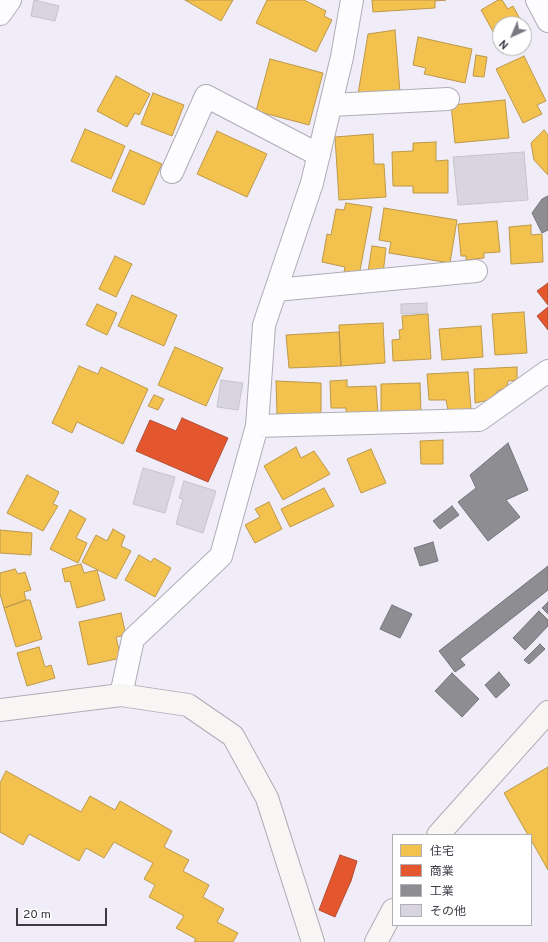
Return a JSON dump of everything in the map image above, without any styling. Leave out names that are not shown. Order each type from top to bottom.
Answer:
[{"type":"street","points":[[0,14],[10,0]]},
{"type":"street","points":[[121,695],[132,639],[221,556],[257,426],[264,325],[312,183],[342,56],[352,0]]},
{"type":"street","points":[[538,0],[548,22]]},
{"type":"street","points":[[172,172],[206,96],[319,156]]},
{"type":"street","points":[[331,105],[448,99]]},
{"type":"street","points":[[276,290],[476,272]]},
{"type":"street","points":[[257,426],[479,420],[548,371]]},
{"type":"street","points":[[0,710],[121,695],[188,705],[233,736],[266,798],[313,942]]},
{"type":"street","points":[[439,834],[548,712]]},
{"type":"street","points":[[376,942],[392,912]]},
{"type":"building: 住宅","points":[[185,0],[233,0],[221,21]]},
{"type":"building: 住宅","points":[[267,0],[304,0],[326,11],[324,16],[332,20],[316,52],[256,23]]},
{"type":"building: 住宅","points":[[372,0],[446,0],[435,1],[435,8],[373,12]]},
{"type":"building: 住宅","points":[[498,0],[502,0],[508,9],[513,6],[518,16],[492,16],[492,30],[481,10]]},
{"type":"building: 住宅","points":[[395,30],[400,92],[358,94],[368,34]]},
{"type":"building: 住宅","points":[[418,37],[472,49],[465,83],[424,74],[426,68],[413,65]]},
{"type":"building: 住宅","points":[[476,55],[487,57],[484,77],[473,76]]},
{"type":"building: 住宅","points":[[524,56],[546,101],[537,105],[542,114],[523,123],[496,69]]},
{"type":"building: 住宅","points":[[270,59],[323,73],[309,125],[256,111]]},
{"type":"building: 住宅","points":[[116,76],[150,94],[139,115],[135,113],[127,127],[97,111]]},
{"type":"building: 住宅","points":[[153,93],[184,105],[172,136],[141,124]]},
{"type":"building: 住宅","points":[[505,100],[509,138],[455,143],[451,105]]},
{"type":"building: 住宅","points":[[85,129],[125,146],[111,179],[71,161]]},
{"type":"building: 住宅","points":[[544,130],[548,135],[548,175],[534,160],[531,143]]},
{"type":"building: 住宅","points":[[217,131],[267,154],[247,197],[197,174]]},
{"type":"building: 住宅","points":[[373,134],[374,164],[384,164],[386,197],[339,200],[335,137]]},
{"type":"building: 住宅","points":[[436,142],[436,161],[448,160],[448,193],[413,193],[413,186],[393,186],[392,152],[413,151],[413,143]]},
{"type":"building: 住宅","points":[[130,150],[162,164],[144,205],[112,191]]},
{"type":"building: 住宅","points":[[346,203],[372,207],[359,276],[344,272],[345,267],[322,262],[327,234],[331,235],[336,209],[344,210]]},
{"type":"building: 住宅","points":[[384,208],[457,220],[450,263],[389,253],[391,242],[379,240]]},
{"type":"building: 住宅","points":[[497,221],[500,252],[484,253],[484,258],[466,260],[466,256],[461,256],[458,224]]},
{"type":"building: 住宅","points":[[531,225],[531,235],[542,234],[543,262],[511,264],[509,227]]},
{"type":"building: 住宅","points":[[372,246],[386,248],[383,274],[368,272]]},
{"type":"building: 住宅","points":[[115,256],[132,264],[116,297],[99,289]]},
{"type":"building: 住宅","points":[[132,295],[177,315],[164,346],[118,326]]},
{"type":"building: 住宅","points":[[97,304],[117,313],[107,335],[86,325]]},
{"type":"building: 住宅","points":[[524,312],[527,353],[495,355],[492,314]]},
{"type":"building: 住宅","points":[[428,314],[431,359],[393,361],[392,340],[400,339],[399,330],[403,329],[402,316]]},
{"type":"building: 住宅","points":[[383,323],[385,363],[341,366],[339,325]]},
{"type":"building: 住宅","points":[[481,326],[483,357],[442,360],[439,329]]},
{"type":"building: 住宅","points":[[339,332],[341,366],[289,368],[286,335]]},
{"type":"building: 住宅","points":[[175,347],[223,368],[206,406],[158,385]]},
{"type":"building: 住宅","points":[[79,366],[98,374],[101,367],[148,389],[123,444],[77,422],[72,433],[52,423]]},
{"type":"building: 住宅","points":[[517,367],[517,380],[508,381],[507,388],[497,391],[494,399],[475,403],[474,369]]},
{"type":"building: 住宅","points":[[468,372],[471,409],[448,410],[446,400],[429,400],[427,374]]},
{"type":"building: 住宅","points":[[347,380],[347,387],[376,386],[378,414],[346,416],[346,408],[331,408],[330,381]]},
{"type":"building: 住宅","points":[[276,381],[321,383],[321,417],[277,414]]},
{"type":"building: 住宅","points":[[420,383],[421,413],[381,415],[381,384]]},
{"type":"building: 住宅","points":[[154,395],[164,399],[158,410],[148,406]]},
{"type":"building: 住宅","points":[[443,440],[443,464],[421,464],[420,441]]},
{"type":"building: 住宅","points":[[296,447],[301,458],[314,451],[330,474],[283,500],[264,466]]},
{"type":"building: 住宅","points":[[371,449],[386,483],[361,493],[347,459]]},
{"type":"building: 住宅","points":[[27,475],[59,492],[53,504],[58,506],[43,531],[7,513]]},
{"type":"building: 住宅","points":[[324,488],[334,506],[290,527],[281,509]]},
{"type":"building: 住宅","points":[[269,502],[282,529],[255,543],[245,525],[260,517],[255,509]]},
{"type":"building: 住宅","points":[[70,510],[86,519],[76,538],[87,543],[78,563],[50,549]]},
{"type":"building: 住宅","points":[[113,529],[125,536],[121,546],[131,551],[116,579],[82,562],[96,535],[107,541]]},
{"type":"building: 住宅","points":[[0,530],[32,533],[31,555],[0,553]]},
{"type":"building: 住宅","points":[[139,555],[151,562],[154,558],[171,568],[155,597],[125,580]]},
{"type":"building: 住宅","points":[[81,564],[84,573],[97,570],[105,600],[77,608],[70,581],[65,582],[62,569]]},
{"type":"building: 住宅","points":[[15,569],[18,574],[25,572],[31,590],[24,592],[26,600],[4,608],[0,594],[0,573]]},
{"type":"building: 住宅","points":[[30,600],[42,639],[16,647],[4,608]]},
{"type":"building: 住宅","points":[[121,613],[126,635],[116,637],[121,658],[88,665],[79,622]]},
{"type":"building: 住宅","points":[[39,647],[45,667],[51,665],[55,678],[27,686],[17,653]]},
{"type":"building: 住宅","points":[[548,767],[548,870],[532,842],[532,834],[527,834],[504,793]]},
{"type":"building: 住宅","points":[[6,771],[81,812],[90,796],[115,810],[120,801],[172,831],[164,847],[189,860],[183,871],[209,885],[203,897],[224,909],[217,922],[238,933],[233,942],[194,942],[196,939],[176,928],[184,916],[149,897],[155,885],[144,879],[153,863],[114,842],[104,858],[86,848],[79,861],[29,834],[23,845],[0,832],[0,783]]},
{"type":"building: 商業","points":[[548,283],[548,305],[537,291]]},
{"type":"building: 商業","points":[[548,307],[548,330],[537,316]]},
{"type":"building: 商業","points":[[182,418],[228,438],[208,482],[136,451],[150,420],[176,431]]},
{"type":"building: 商業","points":[[340,855],[357,861],[351,881],[335,917],[319,910]]},
{"type":"building: 工業","points":[[548,196],[548,230],[542,233],[532,213],[542,199]]},
{"type":"building: 工業","points":[[508,443],[528,490],[506,500],[520,517],[488,541],[458,502],[476,488],[470,475]]},
{"type":"building: 工業","points":[[452,506],[459,515],[440,529],[433,521]]},
{"type":"building: 工業","points":[[433,542],[438,561],[420,566],[414,548]]},
{"type":"building: 工業","points":[[548,566],[548,590],[460,659],[465,665],[455,672],[439,651]]},
{"type":"building: 工業","points":[[548,602],[548,614],[542,608]]},
{"type":"building: 工業","points":[[392,605],[412,614],[400,638],[380,629]]},
{"type":"building: 工業","points":[[539,611],[548,620],[548,626],[525,650],[513,638]]},
{"type":"building: 工業","points":[[540,644],[545,649],[529,664],[524,660]]},
{"type":"building: 工業","points":[[499,672],[510,685],[496,698],[485,685]]},
{"type":"building: 工業","points":[[452,673],[479,699],[462,717],[435,691]]},
{"type":"building: その他","points":[[34,0],[59,6],[55,21],[31,16]]},
{"type":"building: その他","points":[[524,152],[528,200],[458,205],[453,157]]},
{"type":"building: その他","points":[[427,303],[427,313],[401,314],[401,304]]},
{"type":"building: その他","points":[[221,380],[243,383],[238,410],[217,407]]},
{"type":"building: その他","points":[[143,468],[175,477],[165,513],[133,504]]},
{"type":"building: その他","points":[[184,481],[216,491],[203,533],[176,524],[183,499],[179,498]]}]
